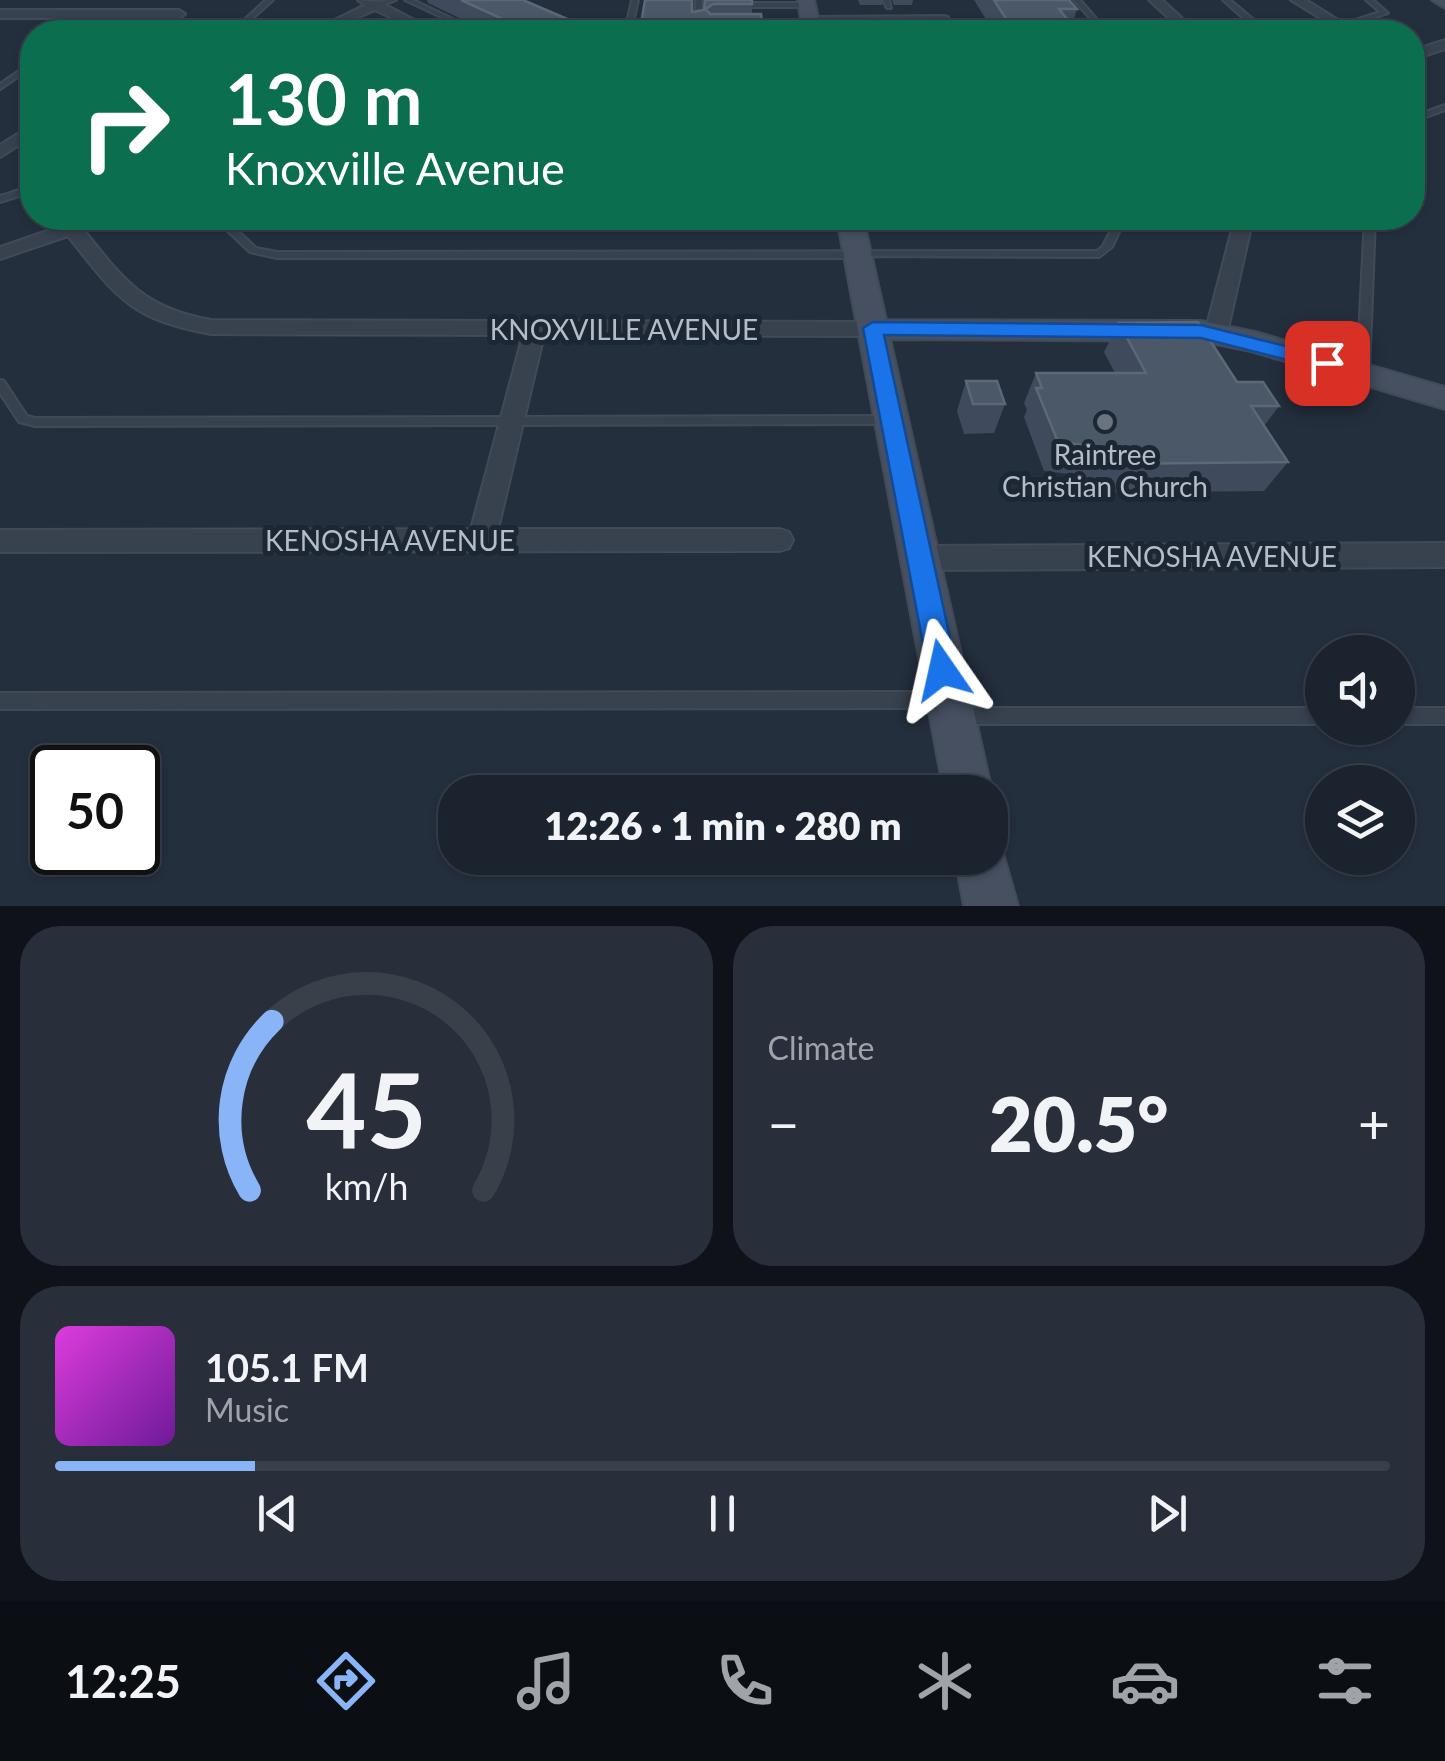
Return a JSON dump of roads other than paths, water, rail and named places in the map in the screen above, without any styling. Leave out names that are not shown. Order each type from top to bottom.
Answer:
[{"type":"main road","points":[[855,242],[965,775]]},
{"type":"main road","name":"KNOXVILLE AVENUE","points":[[873,328],[1166,330],[1216,334],[1445,398]]},
{"type":"main road","points":[[985,875],[991,906]]},
{"type":"street","points":[[1155,0],[1178,20]]},
{"type":"street","points":[[1297,0],[1330,20]]},
{"type":"street","points":[[338,20],[370,2],[406,20]]},
{"type":"street","points":[[0,14],[179,14],[171,20]]},
{"type":"street","points":[[0,32],[30,14]]},
{"type":"street","points":[[809,18],[944,20]]},
{"type":"street","points":[[0,253],[66,230]]},
{"type":"street","name":"KNOXVILLE AVENUE","points":[[74,230],[130,300],[154,316],[182,323],[242,329],[873,328]]},
{"type":"street","points":[[1216,334],[1241,230]]},
{"type":"street","points":[[482,539],[535,330]]},
{"type":"street","name":"KENOSHA AVENUE","points":[[0,540],[779,540]]},
{"type":"street","name":"KENOSHA AVENUE","points":[[920,558],[1445,555]]},
{"type":"lane","points":[[248,20],[270,0]]},
{"type":"lane","points":[[370,2],[394,0]]},
{"type":"lane","points":[[408,0],[451,20]]},
{"type":"lane","points":[[738,0],[740,5],[809,18]]},
{"type":"lane","points":[[1077,0],[1094,20]]},
{"type":"lane","points":[[1226,0],[1250,20]]},
{"type":"lane","points":[[1368,0],[1386,14],[1371,20]]},
{"type":"lane","points":[[96,20],[105,14]]},
{"type":"lane","points":[[231,230],[253,250],[277,255],[855,242],[1099,254],[1107,248],[1115,230]]},
{"type":"lane","points":[[1363,374],[1369,230]]},
{"type":"lane","points":[[0,384],[28,422],[892,420]]},
{"type":"lane","points":[[0,701],[951,708],[1305,716]]},
{"type":"lane","points":[[1415,716],[1445,716]]},
{"type":"place","name":"Raintree Christian Church","points":[[1105,422]]}]
